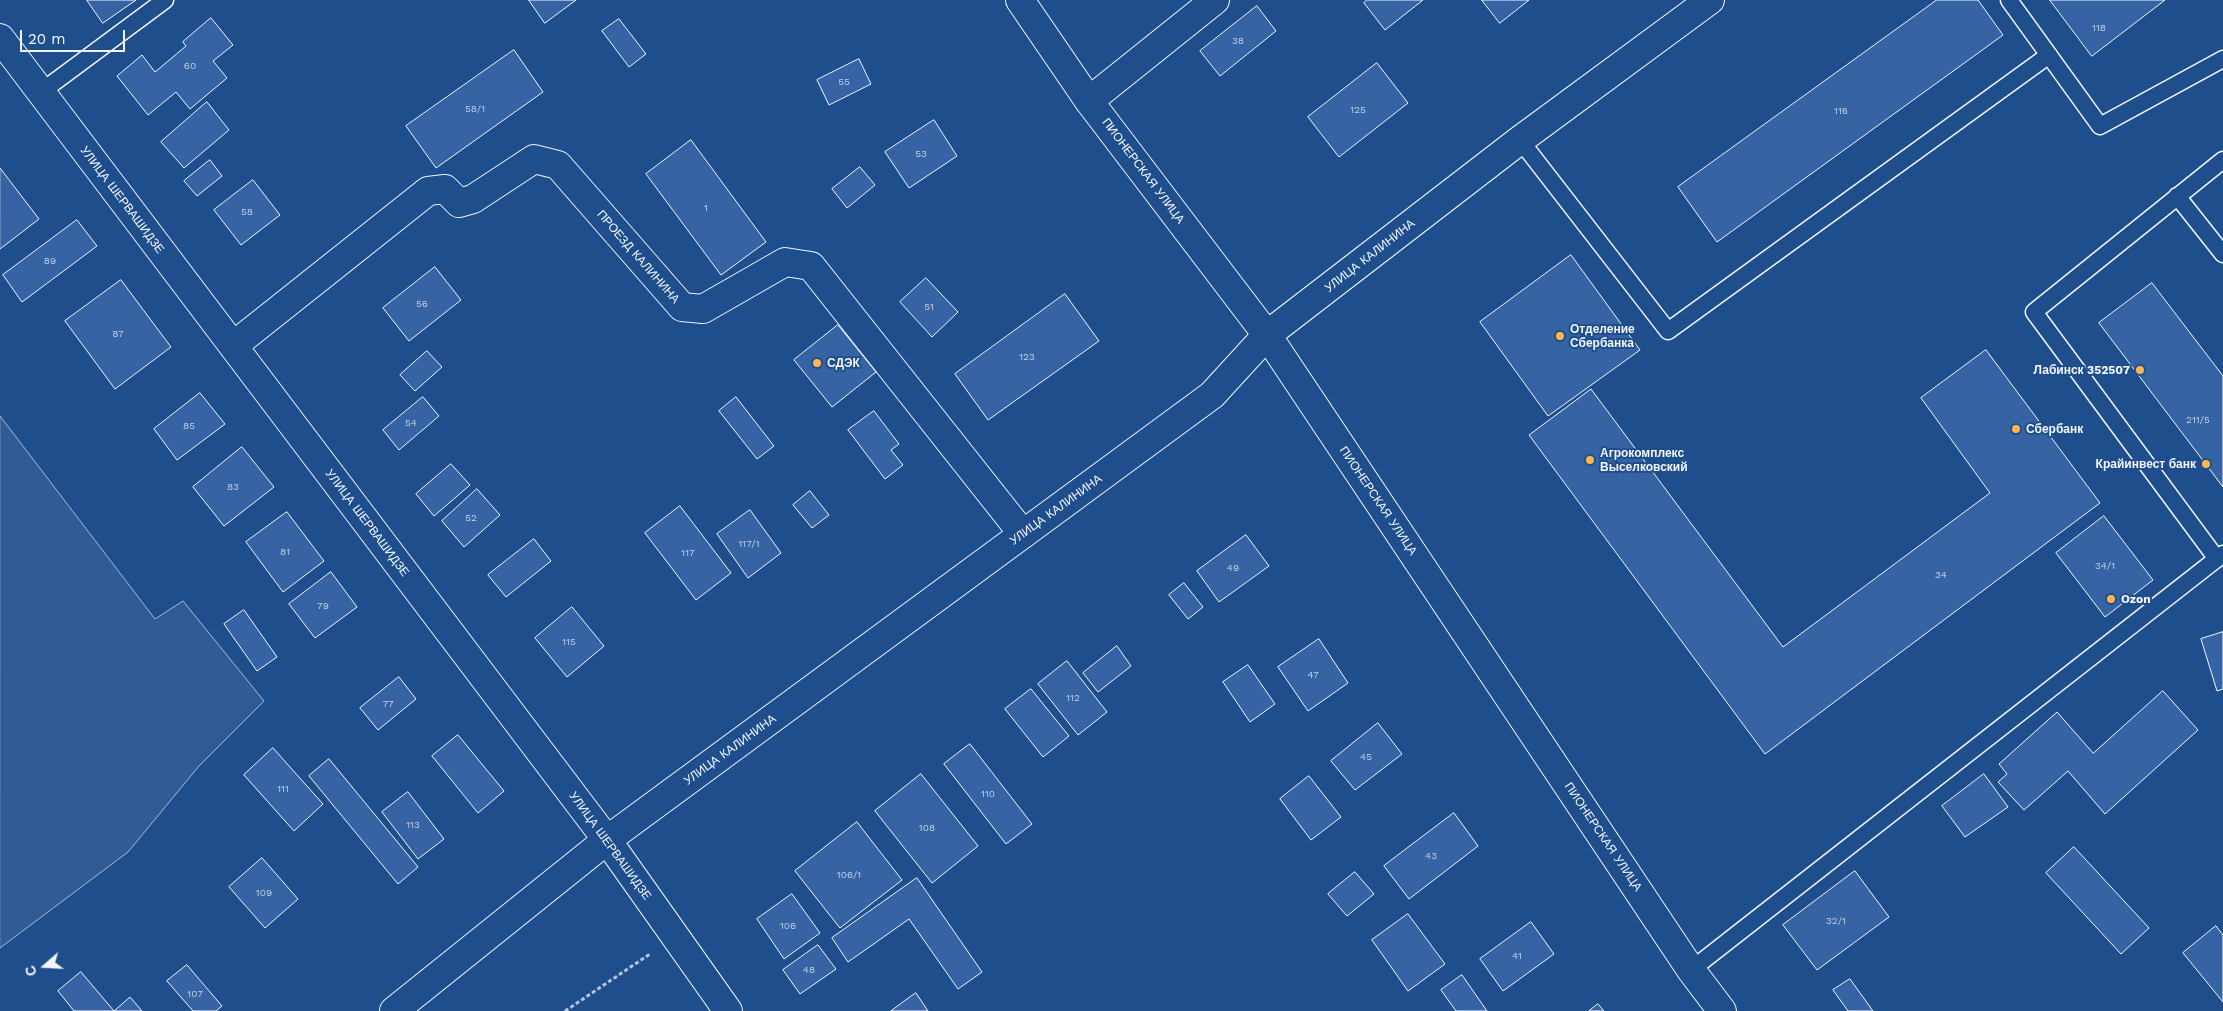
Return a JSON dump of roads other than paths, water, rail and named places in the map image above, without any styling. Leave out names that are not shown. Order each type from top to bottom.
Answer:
[{"type":"street","name":"ПИОНЕРСКАЯ УЛИЦА","points":[[1020,0],[1089,101],[1267,335],[1691,970],[1722,1011]]},
{"type":"street","points":[[1089,101],[1215,0]]},
{"type":"street","name":"УЛИЦА КАЛИНИНА","points":[[394,1011],[607,840],[1212,395],[1267,335],[1520,140],[1710,0]]},
{"type":"street","name":"УЛИЦА ШЕРВАШИДЗЕ","points":[[0,38],[607,840],[728,1011]]},
{"type":"street","name":"ПРОЕЗД КАЛИНИНА","points":[[233,346],[428,191],[445,188],[459,203],[473,199],[534,159],[558,165],[682,307],[702,309],[785,262],[811,266],[1023,534]]},
{"type":"lane","points":[[41,92],[165,0]]},
{"type":"lane","points":[[2009,0],[2100,126],[2223,59]]},
{"type":"lane","points":[[1520,140],[1668,331],[2049,54]]},
{"type":"lane","points":[[1691,970],[2220,557],[2034,312],[2223,160]]},
{"type":"lane","points":[[2177,196],[2223,254]]},
{"type":"place","name":"Отделение Сбербанка","points":[[1560,336]]},
{"type":"place","name":"СДЭК","points":[[817,363]]},
{"type":"place","name":"Лабинск 352507","points":[[2140,370]]},
{"type":"place","name":"Сбербанк","points":[[2016,429]]},
{"type":"place","name":"Агрокомплекс Выселковский","points":[[1590,460]]},
{"type":"place","name":"Крайинвест банк","points":[[2206,464]]},
{"type":"place","name":"Ozon","points":[[2111,599]]}]
